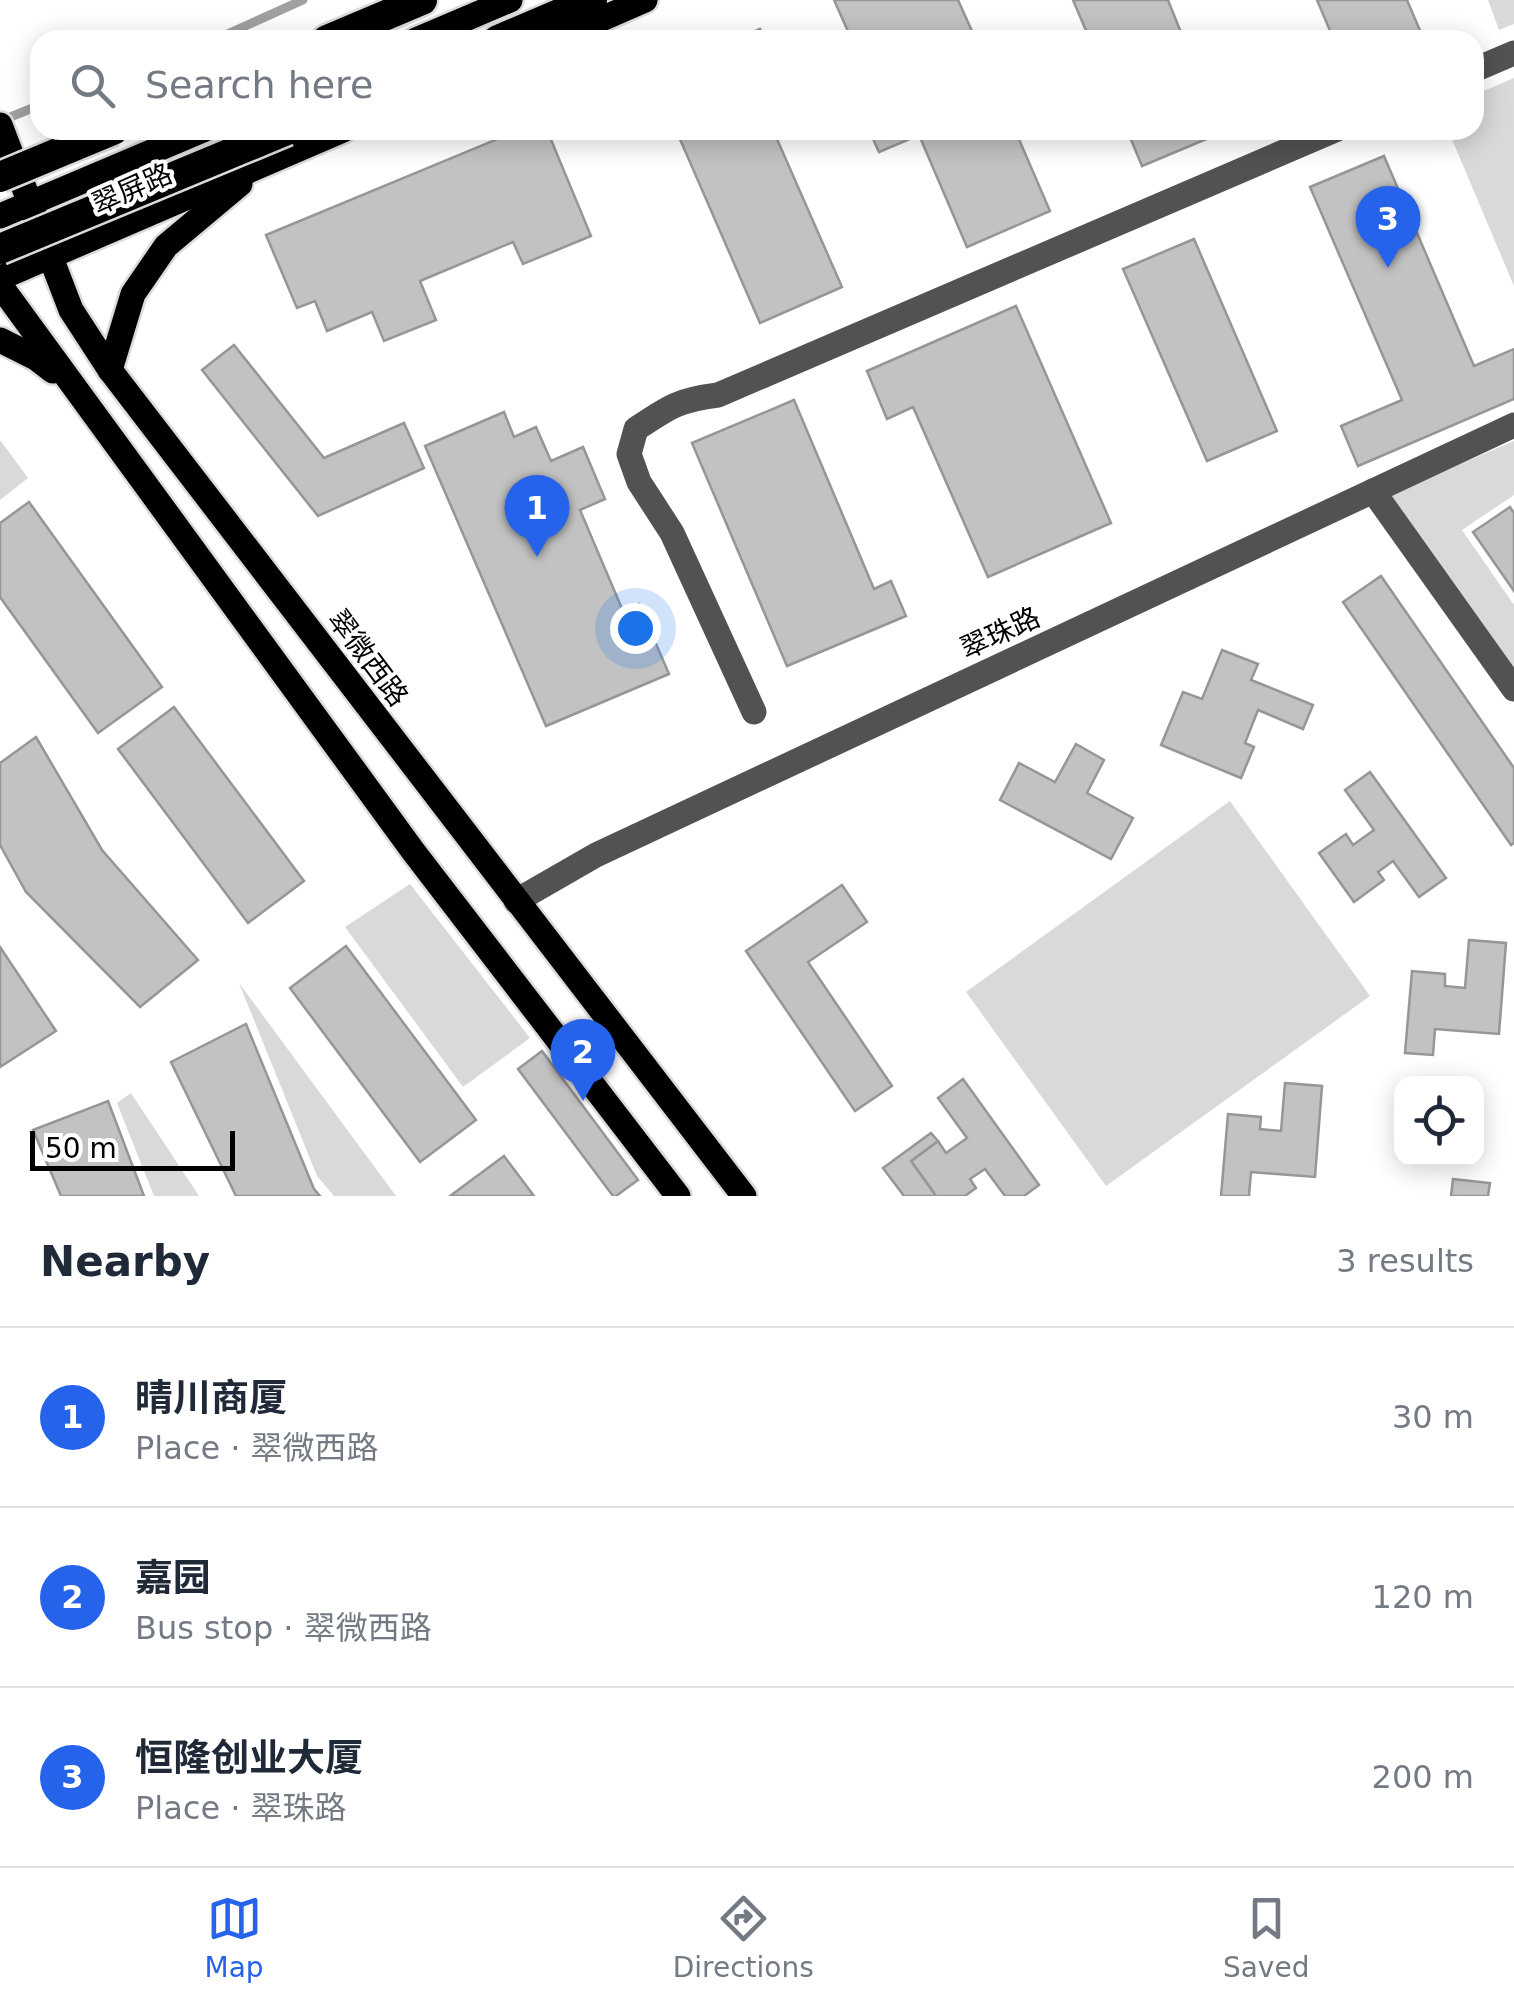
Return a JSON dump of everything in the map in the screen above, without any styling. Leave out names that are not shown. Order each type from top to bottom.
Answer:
[{"type":"highway","points":[[351,30],[422,0]]},
{"type":"highway","points":[[522,30],[592,0]]},
{"type":"highway","points":[[0,178],[89,140]]},
{"type":"highway","points":[[0,249],[262,140]]},
{"type":"main road","points":[[440,30],[510,0]]},
{"type":"main road","points":[[576,30],[645,0]]},
{"type":"main road","name":"翠微西路","points":[[3,132],[71,310],[110,370],[744,1196]]},
{"type":"main road","name":"翠屏路","points":[[0,216],[179,140]]},
{"type":"main road","name":"翠屏路","points":[[0,278],[319,140]]},
{"type":"main road","points":[[110,370],[133,294],[166,246],[263,164]]},
{"type":"main road","points":[[0,285],[413,851],[678,1196]]},
{"type":"main road","points":[[0,340],[36,358],[79,395]]},
{"type":"street","points":[[1484,66],[1514,53]]},
{"type":"street","points":[[754,712],[672,533],[639,482],[629,454],[636,429],[669,406],[718,395],[1312,140]]},
{"type":"street","name":"翠珠路","points":[[516,901],[596,855],[1514,425]]},
{"type":"street","points":[[1373,491],[1514,689]]},
{"type":"shaded area","points":[[1488,0],[1514,0],[1514,24],[1499,30]]},
{"type":"shaded area","points":[[1514,78],[1514,286],[1452,140],[1484,140],[1484,91]]},
{"type":"shaded area","points":[[0,440],[28,478],[0,500]]},
{"type":"shaded area","points":[[1514,441],[1514,495],[1462,530],[1514,605],[1514,671],[1390,494]]},
{"type":"shaded area","points":[[1230,801],[1370,996],[1106,1186],[966,992]]},
{"type":"shaded area","points":[[410,884],[530,1038],[463,1087],[345,927]]},
{"type":"shaded area","points":[[239,983],[396,1196],[334,1196],[317,1176]]},
{"type":"shaded area","points":[[131,1093],[199,1196],[154,1196],[117,1103]]},
{"type":"building","points":[[834,0],[958,0],[972,30],[847,30]]},
{"type":"building","points":[[1073,0],[1168,0],[1180,30],[1086,30]]},
{"type":"building","points":[[1317,0],[1407,0],[1420,30],[1330,30]]},
{"type":"building","points":[[495,140],[551,140],[591,236],[523,264],[513,242],[420,281],[436,320],[384,341],[372,312],[327,331],[315,301],[297,308],[266,235]]},
{"type":"building","points":[[680,140],[777,140],[842,287],[760,323]]},
{"type":"building","points":[[874,140],[907,140],[879,152]]},
{"type":"building","points":[[921,140],[1019,140],[1050,211],[967,247]]},
{"type":"building","points":[[1131,140],[1204,140],[1142,166]]},
{"type":"building","points":[[1384,156],[1474,366],[1514,349],[1514,399],[1358,466],[1341,426],[1402,400],[1310,187]]},
{"type":"building","points":[[1194,239],[1277,431],[1207,461],[1123,269]]},
{"type":"building","points":[[1016,306],[1111,523],[988,577],[913,407],[887,419],[867,371]]},
{"type":"building","points":[[234,345],[324,458],[404,423],[424,468],[318,516],[202,370]]},
{"type":"building","points":[[794,400],[874,589],[891,581],[906,616],[787,666],[692,443]]},
{"type":"building","points":[[504,412],[514,437],[536,427],[551,461],[583,447],[605,499],[580,510],[623,611],[639,604],[669,674],[546,726],[425,446]]},
{"type":"building","points":[[29,502],[162,687],[98,733],[0,597],[0,523]]},
{"type":"building","points":[[1510,507],[1514,513],[1514,591],[1473,532]]},
{"type":"building","points":[[1381,576],[1514,768],[1511,845],[1343,602]]},
{"type":"building","points":[[1222,650],[1258,664],[1251,680],[1313,705],[1303,729],[1258,710],[1245,743],[1254,747],[1241,778],[1161,745],[1183,692],[1202,699]]},
{"type":"building","points":[[174,707],[304,881],[248,923],[118,749]]},
{"type":"building","points":[[36,737],[102,850],[198,960],[140,1007],[26,892],[0,845],[0,763]]},
{"type":"building","points":[[1076,744],[1104,760],[1087,793],[1133,818],[1111,859],[1000,800],[1019,763],[1055,782]]},
{"type":"building","points":[[1370,772],[1446,878],[1419,897],[1393,861],[1378,872],[1384,880],[1354,902],[1319,853],[1346,834],[1353,845],[1374,830],[1345,790]]},
{"type":"building","points":[[842,885],[867,922],[808,962],[892,1086],[855,1111],[746,951]]},
{"type":"building","points":[[1469,940],[1506,943],[1499,1034],[1435,1029],[1433,1055],[1405,1053],[1412,971],[1445,974],[1445,986],[1465,988]]},
{"type":"building","points":[[346,946],[476,1120],[420,1162],[290,988]]},
{"type":"building","points":[[0,947],[56,1031],[0,1067]]},
{"type":"building","points":[[246,1024],[320,1196],[236,1196],[171,1062]]},
{"type":"building","points":[[542,1051],[638,1180],[616,1196],[518,1069]]},
{"type":"building","points":[[963,1079],[1039,1185],[1024,1196],[1005,1196],[985,1169],[970,1179],[976,1188],[965,1196],[936,1196],[911,1161],[938,1141],[946,1153],[967,1138],[938,1098]]},
{"type":"building","points":[[1285,1083],[1322,1086],[1315,1177],[1251,1172],[1249,1196],[1221,1196],[1228,1114],[1261,1117],[1260,1129],[1281,1131]]},
{"type":"building","points":[[108,1101],[144,1196],[61,1196],[33,1130]]},
{"type":"building","points":[[931,1133],[938,1141],[911,1161],[936,1196],[904,1196],[883,1168]]},
{"type":"building","points":[[504,1156],[534,1196],[450,1196]]},
{"type":"building","points":[[1453,1179],[1490,1183],[1488,1196],[1451,1196]]},
{"type":"waterway","points":[[236,30],[303,0]]},
{"type":"waterway","points":[[3,120],[30,109]]},
{"type":"place","name":"恒隆创业大厦","points":[[1388,268]]},
{"type":"place","name":"晴川商厦","points":[[537,557]]},
{"type":"place","name":"嘉园","points":[[583,1101]]}]
